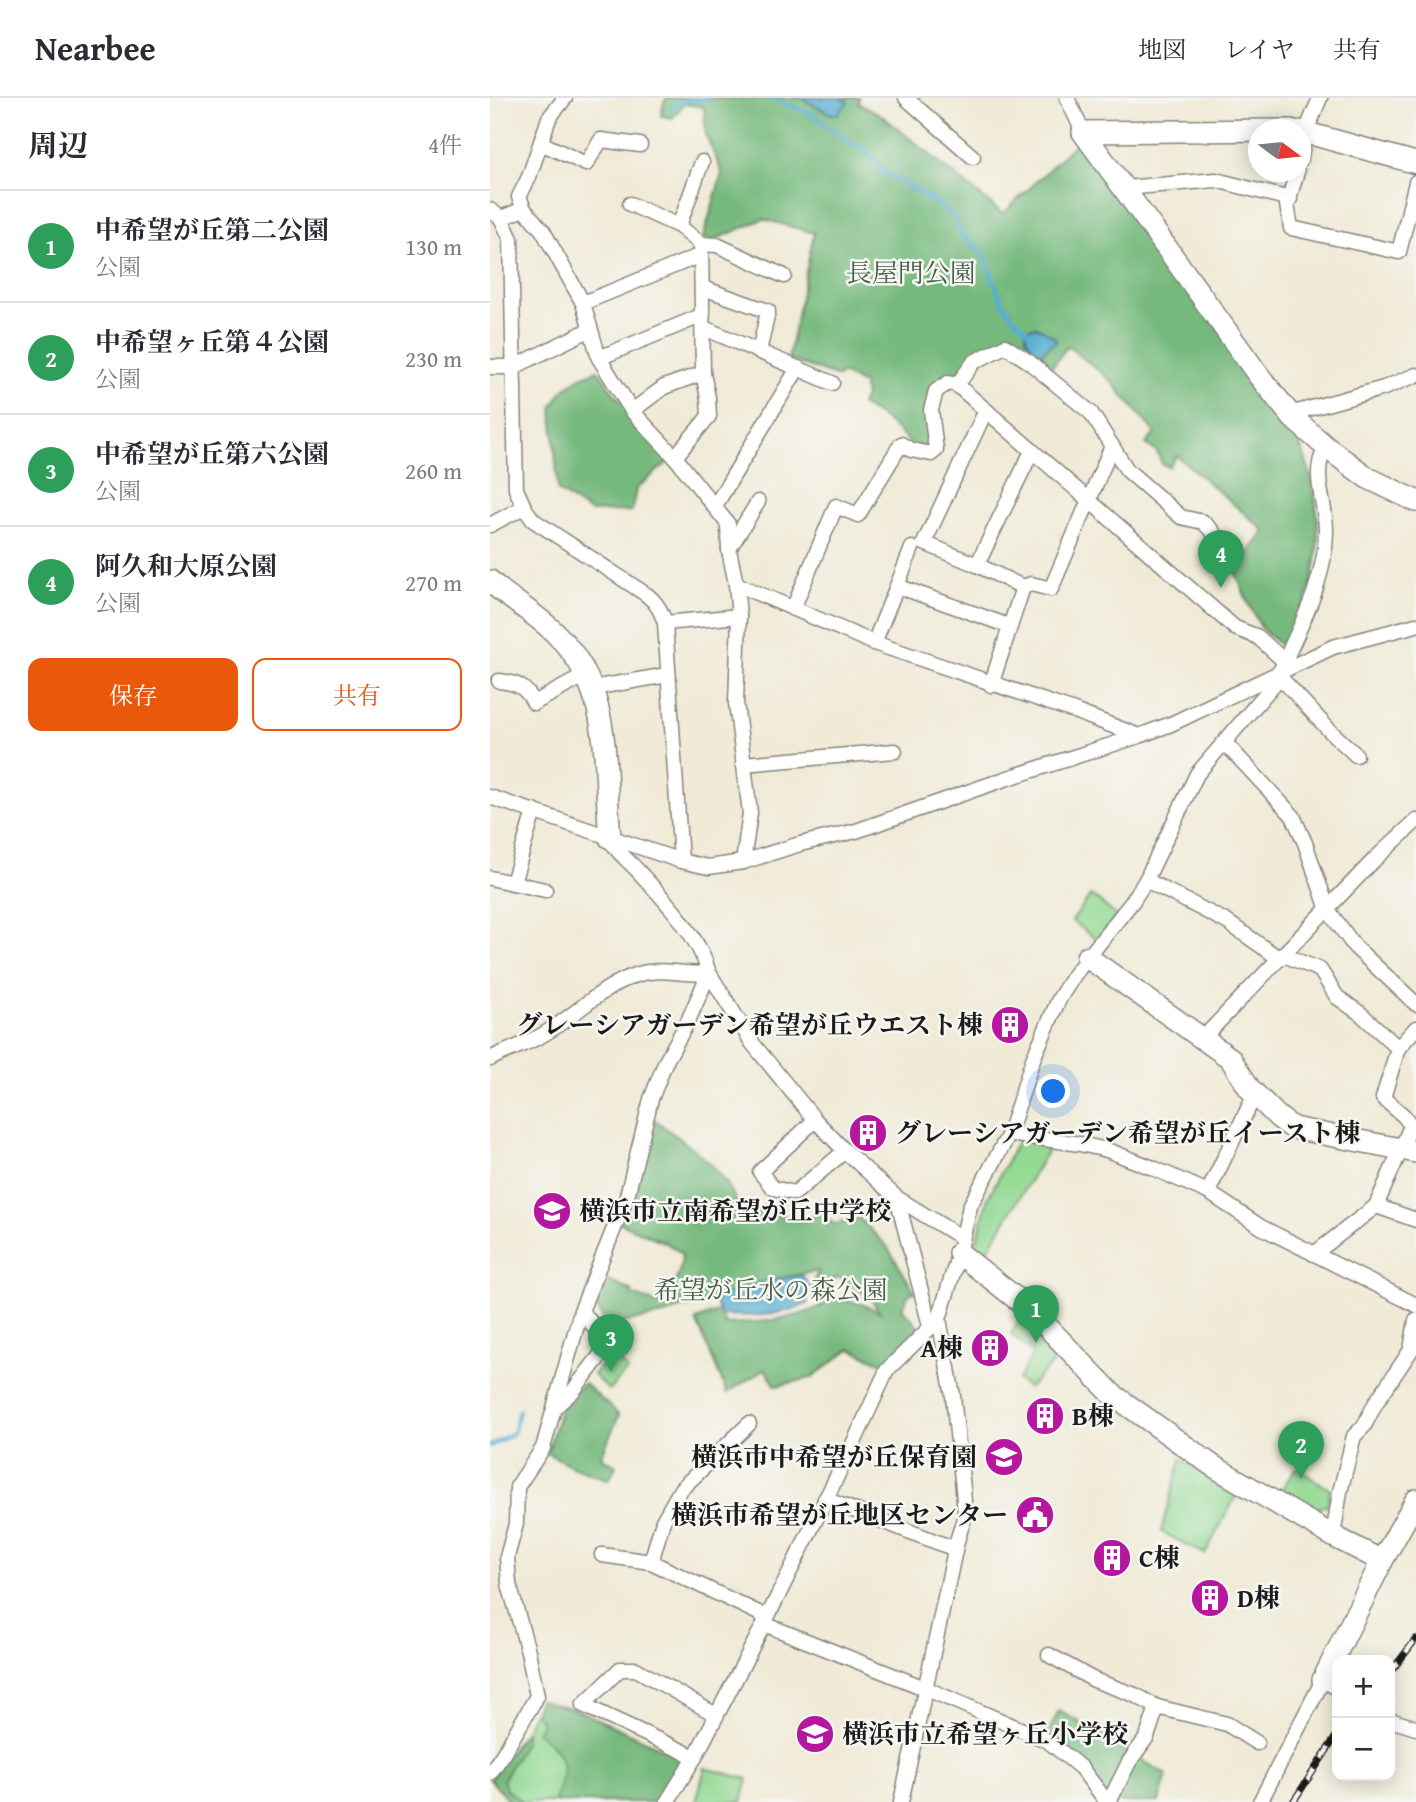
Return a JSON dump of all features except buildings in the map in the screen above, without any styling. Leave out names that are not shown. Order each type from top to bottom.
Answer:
[{"type":"street","points":[[565,98],[549,118],[529,177],[519,197],[524,209],[543,231],[583,303],[599,358],[632,411],[675,457],[728,524],[729,550],[739,615],[736,703],[750,813],[743,862]]},
{"type":"street","points":[[906,98],[973,157]]},
{"type":"street","points":[[1306,119],[1320,98]]},
{"type":"street","points":[[1066,101],[1083,132],[1251,365],[1290,414],[1326,447],[1368,478],[1416,501]]},
{"type":"street","points":[[1083,132],[1248,130]]},
{"type":"street","points":[[1311,133],[1416,163]]},
{"type":"street","points":[[541,143],[586,163],[601,140],[640,145]]},
{"type":"street","points":[[679,226],[702,162]]},
{"type":"street","points":[[1125,188],[1216,180],[1290,199]]},
{"type":"street","points":[[1294,182],[1287,205],[1291,228],[1399,252],[1416,181]]},
{"type":"street","points":[[630,204],[679,226],[701,250],[703,373],[709,416],[675,457]]},
{"type":"street","points":[[524,209],[495,214],[511,239],[516,489],[523,507],[533,520],[656,603],[665,623],[681,860]]},
{"type":"street","points":[[583,303],[701,250],[717,246],[784,276]]},
{"type":"street","points":[[703,288],[768,311],[759,352]]},
{"type":"street","points":[[599,358],[704,322],[759,352],[832,383]]},
{"type":"street","points":[[490,367],[514,367],[589,330]]},
{"type":"street","points":[[957,385],[974,362],[1006,346],[1091,413],[1127,470],[1181,517],[1203,522],[1213,532]]},
{"type":"street","points":[[715,506],[798,368]]},
{"type":"street","points":[[632,411],[664,387],[703,373]]},
{"type":"street","points":[[1290,414],[1384,388],[1416,375]]},
{"type":"street","points":[[793,609],[836,506],[858,515],[901,444],[911,450],[931,454],[936,450],[931,410],[936,391],[948,383],[957,385],[1235,628],[1258,637],[1330,731],[1356,755]]},
{"type":"street","points":[[986,410],[925,543],[1023,587],[1031,584],[1051,589],[1112,446]]},
{"type":"street","points":[[667,1802],[695,1756],[765,1620],[887,1370],[935,1323],[970,1206],[1009,1134],[1045,1027],[1059,999],[1087,957],[1132,902],[1146,880],[1197,774],[1226,744],[1281,670],[1318,588],[1325,554],[1326,516],[1317,471],[1319,459],[1326,447]]},
{"type":"street","points":[[977,565],[1032,451]]},
{"type":"street","points":[[729,550],[758,502]]},
{"type":"street","points":[[490,525],[523,507]]},
{"type":"street","points":[[874,643],[912,548]]},
{"type":"street","points":[[490,581],[559,636],[589,682],[605,734],[610,838],[613,846],[680,921],[753,1044],[812,1117],[897,1198],[960,1245],[1032,1311],[1112,1394],[1213,1466],[1333,1536],[1382,1561]]},
{"type":"street","points":[[736,584],[874,643],[991,685],[1074,710],[1139,736]]},
{"type":"street","points":[[897,586],[1009,626]]},
{"type":"street","points":[[991,685],[1023,587]]},
{"type":"street","points":[[665,623],[739,615]]},
{"type":"street","points":[[490,797],[610,838],[708,867],[743,862],[800,844],[856,831],[983,786],[1139,736],[1171,724],[1333,646],[1416,625]]},
{"type":"street","points":[[499,681],[526,688],[534,703],[589,682],[668,674]]},
{"type":"street","points":[[1226,744],[1293,817],[1328,910],[1355,947],[1416,1004]]},
{"type":"street","points":[[743,764],[895,751]]},
{"type":"street","points":[[513,883],[534,811]]},
{"type":"street","points":[[1203,1038],[1374,860],[1416,821]]},
{"type":"street","points":[[490,878],[545,890]]},
{"type":"street","points":[[1146,880],[1227,922],[1282,957],[1320,970],[1337,997],[1361,1014],[1398,1048]]},
{"type":"street","points":[[1087,957],[1230,1058],[1255,1094],[1293,1128],[1409,1151]]},
{"type":"street","points":[[490,1059],[544,1034],[618,982],[665,970],[696,975],[709,973]]},
{"type":"street","points":[[490,1773],[537,1696],[528,1651],[509,1584],[507,1558],[516,1524],[517,1487],[543,1448],[581,1311],[627,1196],[651,1098],[709,973]]},
{"type":"street","points":[[1314,1254],[1376,1206],[1409,1151],[1414,1127],[1383,1098],[1398,1048],[1416,1028]]},
{"type":"street","points":[[1208,1192],[1255,1094]]},
{"type":"street","points":[[812,1117],[760,1172],[773,1188],[795,1192],[845,1151]]},
{"type":"street","points":[[1009,1134],[1080,1144],[1107,1150],[1144,1164],[1208,1192],[1261,1227],[1416,1305]]},
{"type":"street","points":[[897,1198],[951,1382],[965,1515],[955,1549],[901,1802]]},
{"type":"street","points":[[1376,1206],[1416,1220]]},
{"type":"street","points":[[555,1407],[573,1391],[609,1344],[581,1311]]},
{"type":"street","points":[[1333,1536],[1340,1492],[1354,1436],[1364,1426],[1374,1404],[1410,1350],[1416,1320]]},
{"type":"street","points":[[651,1562],[663,1521],[681,1489],[749,1423]]},
{"type":"street","points":[[825,1499],[955,1549]]},
{"type":"street","points":[[1260,1802],[1330,1684],[1382,1561],[1416,1500]]},
{"type":"street","points":[[602,1555],[651,1562],[765,1620],[1048,1741],[1081,1768],[1108,1802],[1129,1762],[1147,1737],[1157,1707]]},
{"type":"street","points":[[1049,1655],[1094,1679],[1157,1707],[1227,1724],[1257,1743]]},
{"type":"street","points":[[695,1756],[583,1705],[620,1669],[636,1669],[716,1715]]},
{"type":"street","points":[[1395,1722],[1416,1728]]},
{"type":"green space","name":"長屋門公園","points":[[667,98],[859,98],[858,103],[880,114],[1003,214],[1077,142],[1083,144],[1294,432],[1302,449],[1313,487],[1318,527],[1317,547],[1309,592],[1290,641],[1283,648],[1262,629],[1235,571],[1265,531],[1177,456],[1169,467],[1162,464],[1157,452],[1146,444],[1155,433],[1109,379],[1068,346],[1047,373],[1006,341],[933,389],[932,444],[928,449],[914,446],[884,419],[861,405],[865,396],[863,384],[841,373],[838,377],[788,359],[814,233],[763,219],[712,241],[703,238],[722,173],[706,135],[704,107],[684,104],[672,118],[661,116]]},
{"type":"green space","points":[[598,370],[614,393],[673,458],[636,489],[632,511],[590,512],[558,491],[552,408],[563,390],[581,377]]},
{"type":"green space","points":[[1091,895],[1117,916],[1097,940],[1072,921]]},
{"type":"green space","name":"希望が丘水の森公園","points":[[654,1119],[713,1166],[736,1202],[803,1221],[818,1214],[835,1224],[859,1218],[886,1245],[915,1292],[909,1294],[902,1308],[920,1328],[887,1365],[850,1349],[811,1378],[776,1386],[765,1369],[727,1393],[696,1320],[719,1311],[725,1324],[782,1318],[810,1311],[834,1298],[862,1304],[880,1312],[871,1299],[839,1277],[833,1279],[830,1296],[825,1300],[816,1300],[812,1285],[818,1271],[770,1280],[697,1305],[679,1308],[669,1314],[607,1326],[593,1300],[599,1277],[632,1291],[632,1295],[660,1304],[673,1287],[681,1265],[681,1253],[666,1243],[620,1223],[637,1181]]},
{"type":"green space","points":[[1018,1140],[1051,1145],[986,1253],[975,1247],[988,1198]]},
{"type":"green space","points":[[1022,1315],[1060,1355],[1029,1388],[1018,1380],[1033,1353],[1011,1334]]},
{"type":"green space","points":[[612,1353],[628,1370],[609,1390],[593,1375]]},
{"type":"green space","points":[[584,1383],[619,1415],[601,1457],[616,1466],[609,1480],[547,1453],[562,1403]]},
{"type":"green space","points":[[1181,1459],[1237,1494],[1205,1554],[1161,1532]]},
{"type":"green space","points":[[1296,1468],[1331,1490],[1327,1505],[1316,1509],[1281,1490]]},
{"type":"green space","points":[[539,1700],[575,1709],[686,1759],[659,1802],[554,1802],[562,1780],[562,1762],[554,1748],[537,1732],[542,1722],[534,1712]]},
{"type":"green space","points":[[575,1709],[659,1802],[507,1802],[490,1779],[525,1731],[534,1712]]},
{"type":"green space","points":[[1059,1711],[1133,1751],[1108,1798],[1046,1736]]},
{"type":"green space","points":[[525,1731],[525,1740],[503,1780],[506,1790],[523,1802],[507,1802],[490,1779]]},
{"type":"green space","points":[[1137,1757],[1167,1775],[1159,1802],[1112,1802]]},
{"type":"green space","points":[[705,1768],[748,1779],[742,1802],[696,1802]]},
{"type":"water","points":[[801,98],[840,98],[848,102],[838,114],[831,114]]},
{"type":"water","points":[[1031,327],[1038,327],[1055,337],[1056,341],[1044,350],[1041,356],[1037,355],[1026,338]]},
{"type":"water","points":[[802,1275],[809,1287],[807,1304],[764,1315],[720,1315],[714,1299],[770,1280]]},
{"type":"waterway","points":[[671,108],[680,102],[708,98]]},
{"type":"waterway","points":[[772,98],[811,114],[849,142],[864,149],[881,170],[937,203],[955,219],[962,235],[984,254],[1000,297],[1011,315],[1028,331]]},
{"type":"waterway","points":[[490,1446],[513,1433],[519,1411]]},
{"type":"waterway","points":[[490,1649],[490,1675]]},
{"type":"railway","points":[[1395,1666],[1416,1639]]},
{"type":"railway","points":[[1293,1802],[1332,1743]]},
{"type":"place","name":"阿久和大原公園","points":[[1221,588]]},
{"type":"place","name":"グレーシアガーデン希望が丘ウエスト棟","points":[[1010,1025]]},
{"type":"place","name":"グレーシアガーデン希望が丘イースト棟","points":[[868,1133]]},
{"type":"place","name":"横浜市立南希望が丘中学校","points":[[552,1211]]},
{"type":"place","name":"中希望が丘第二公園","points":[[1036,1343]]},
{"type":"place","name":"A棟","points":[[990,1348]]},
{"type":"place","name":"中希望が丘第六公園","points":[[611,1372]]},
{"type":"place","name":"B棟","points":[[1045,1416]]},
{"type":"place","name":"横浜市中希望が丘保育園","points":[[1004,1457]]},
{"type":"place","name":"中希望ヶ丘第４公園","points":[[1301,1479]]},
{"type":"place","name":"横浜市希望が丘地区センター","points":[[1035,1515]]},
{"type":"place","name":"C棟","points":[[1112,1558]]},
{"type":"place","name":"D棟","points":[[1210,1598]]},
{"type":"place","name":"横浜市立希望ヶ丘小学校","points":[[815,1734]]}]
